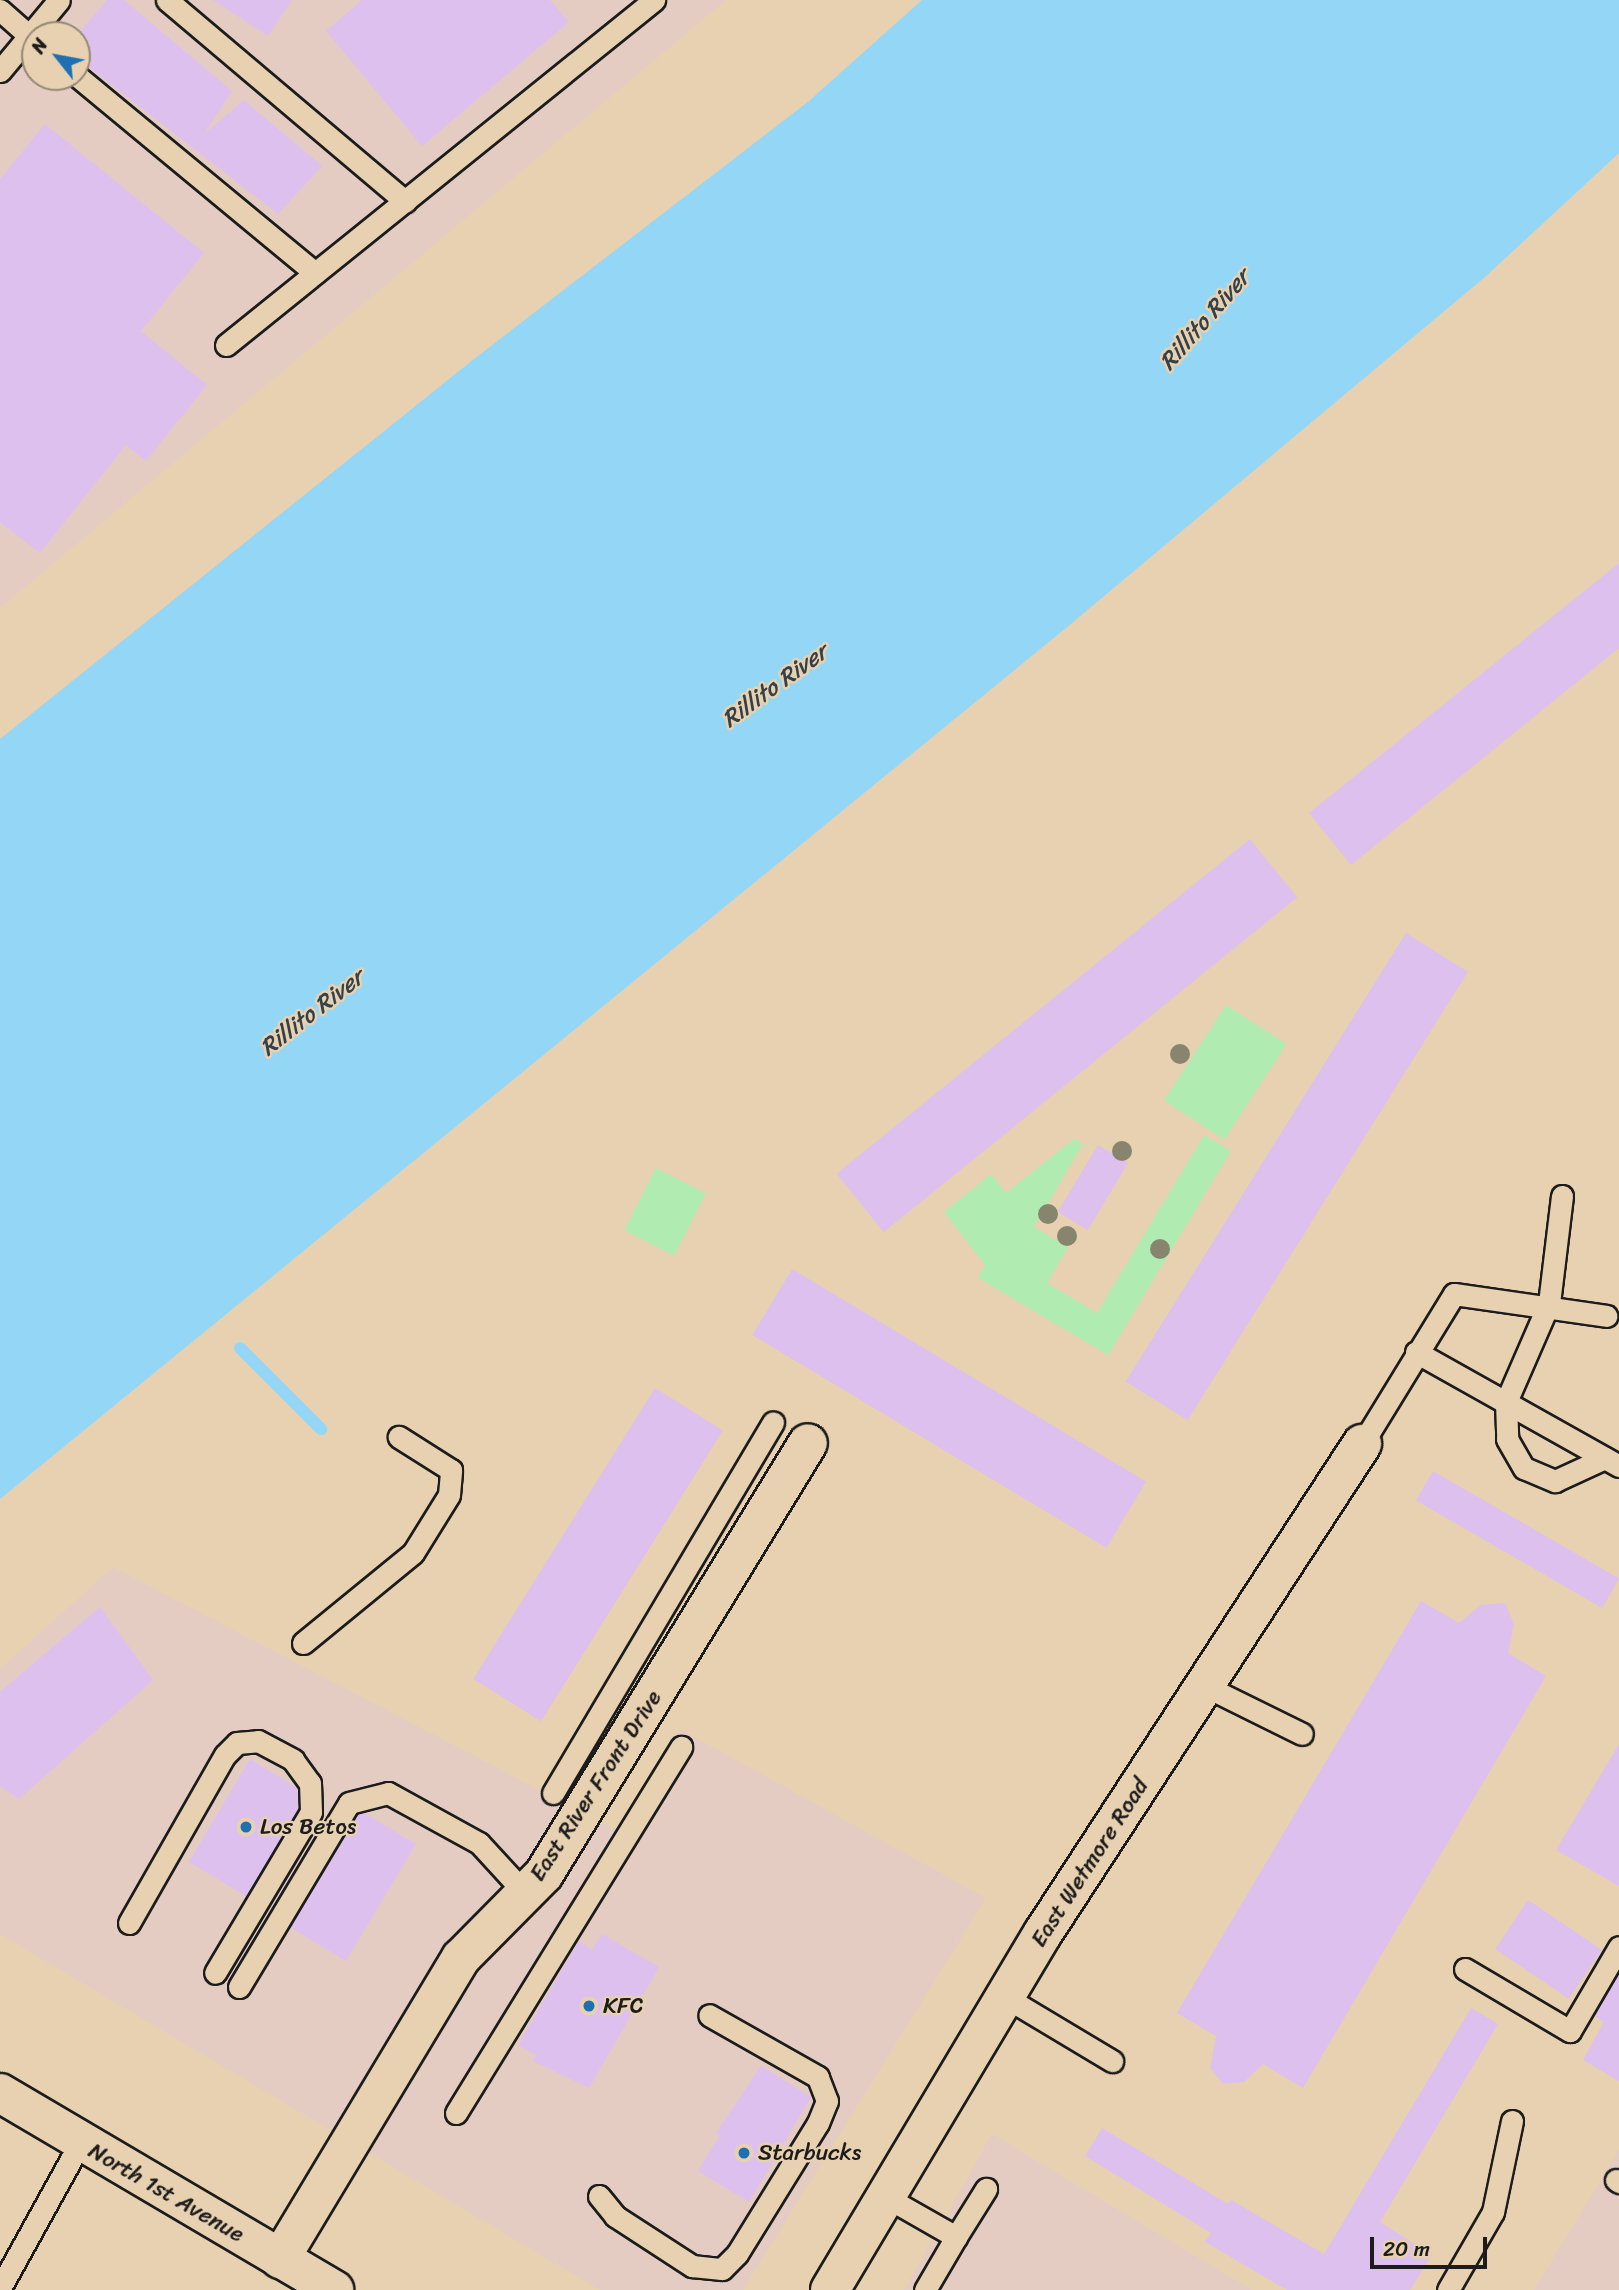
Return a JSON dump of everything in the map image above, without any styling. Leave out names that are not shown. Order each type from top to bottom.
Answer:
[{"type":"street","name":"East River Front Drive","points":[[310,2279],[461,1958],[544,1874],[808,1443]]},
{"type":"street","name":"East Wetmore Road","points":[[830,2290],[1005,1997],[1362,1444]]},
{"type":"street","name":"North 1st Avenue","points":[[0,2093],[310,2279]]},
{"type":"lane","points":[[45,21],[60,0]]},
{"type":"lane","points":[[167,0],[405,201]]},
{"type":"lane","points":[[226,345],[654,0]]},
{"type":"lane","points":[[0,10],[21,29]]},
{"type":"lane","points":[[0,71],[21,50]]},
{"type":"lane","points":[[91,88],[315,273]]},
{"type":"lane","points":[[1562,1196],[1549,1303],[1506,1402],[1507,1439],[1524,1468],[1555,1481],[1612,1462]]},
{"type":"lane","points":[[1362,1444],[1454,1294],[1549,1303],[1606,1316]]},
{"type":"lane","points":[[1416,1352],[1612,1462]]},
{"type":"lane","points":[[553,1793],[773,1422]]},
{"type":"lane","points":[[303,1643],[413,1553],[449,1494],[451,1470],[399,1437]]},
{"type":"lane","points":[[1205,1686],[1301,1734]]},
{"type":"lane","points":[[129,1923],[225,1755],[237,1743],[258,1741],[293,1760],[310,1783],[311,1812],[215,1973]]},
{"type":"lane","points":[[456,2113],[681,1747]]},
{"type":"lane","points":[[239,1987],[349,1803],[388,1793],[479,1843],[525,1893]]},
{"type":"lane","points":[[1465,1969],[1570,2031],[1619,1947]]},
{"type":"lane","points":[[1005,1997],[1112,2061]]},
{"type":"lane","points":[[599,2196],[615,2216],[692,2266],[722,2269],[737,2254],[818,2123],[827,2101],[818,2077],[709,2015]]},
{"type":"lane","points":[[1448,2290],[1493,2212],[1513,2121]]},
{"type":"lane","points":[[0,2288],[80,2143]]},
{"type":"lane","points":[[925,2290],[986,2189]]},
{"type":"lane","points":[[886,2197],[956,2237]]},
{"type":"shaded area","points":[[5,0],[726,0],[0,608],[0,5]]},
{"type":"shaded area","points":[[113,1567],[614,1829],[623,1830],[680,1729],[986,1898],[743,2290],[600,2290],[0,1934],[0,1669]]},
{"type":"shaded area","points":[[992,2134],[1252,2290],[904,2290]]},
{"type":"shaded area","points":[[1619,2150],[1619,2290],[1534,2290]]},
{"type":"green space","points":[[1226,1005],[1286,1044],[1224,1140],[1164,1101]]},
{"type":"green space","points":[[1204,1135],[1231,1151],[1108,1355],[978,1278],[985,1265],[944,1212],[991,1174],[1006,1193],[1074,1139],[1083,1144],[1034,1227],[1068,1247],[1047,1283],[1097,1313]]},
{"type":"green space","points":[[656,1168],[706,1193],[674,1256],[624,1230]]},
{"type":"water","name":"Rillito River","points":[[922,0],[1619,0],[1619,153],[1485,277],[1066,628],[0,1499],[0,739],[474,359],[809,101]]},
{"type":"building","points":[[107,0],[124,0],[232,91],[204,134],[244,100],[322,166],[278,214],[91,69],[89,21]]},
{"type":"building","points":[[213,0],[292,0],[268,36]]},
{"type":"building","points":[[362,0],[550,0],[569,22],[422,146],[326,31]]},
{"type":"building","points":[[45,124],[204,253],[141,331],[207,385],[146,461],[126,445],[40,553],[0,522],[0,179]]},
{"type":"building","points":[[1619,563],[1619,648],[1351,865],[1309,813]]},
{"type":"building","points":[[1250,839],[1297,897],[884,1232],[837,1174]]},
{"type":"building","points":[[1406,933],[1468,972],[1188,1420],[1126,1382]]},
{"type":"building","points":[[1098,1145],[1128,1163],[1088,1230],[1058,1212]]},
{"type":"building","points":[[792,1269],[1146,1482],[1106,1548],[752,1335]]},
{"type":"building","points":[[655,1388],[723,1430],[541,1721],[473,1679]]},
{"type":"building","points":[[1433,1471],[1619,1578],[1602,1608],[1416,1500]]},
{"type":"building","points":[[1421,1601],[1459,1623],[1481,1605],[1505,1603],[1514,1624],[1508,1653],[1546,1676],[1303,2088],[1263,2064],[1244,2082],[1223,2084],[1210,2068],[1216,2036],[1177,2013]]},
{"type":"building","points":[[100,1607],[153,1680],[19,1799],[0,1786],[0,1692]]},
{"type":"building","points":[[1619,1744],[1619,1886],[1556,1850]]},
{"type":"building","name":"Los Betos","points":[[250,1759],[297,1788],[298,1809],[246,1896],[189,1862]]},
{"type":"building","points":[[364,1813],[416,1844],[346,1961],[290,1927],[357,1814]]},
{"type":"building","points":[[1528,1900],[1602,1950],[1569,1999],[1495,1949]]},
{"type":"building","name":"KFC","points":[[602,1934],[659,1967],[589,2088],[533,2061],[536,2055],[518,2045],[579,1941],[592,1950]]},
{"type":"building","points":[[1619,1973],[1619,2081],[1583,2060],[1604,2022],[1594,2016]]},
{"type":"building","points":[[1471,2008],[1498,2024],[1380,2222],[1432,2255],[1410,2290],[1287,2290],[1205,2242],[1211,2233],[1085,2156],[1102,2128],[1228,2204],[1231,2200],[1324,2254]]},
{"type":"building","name":"Starbucks","points":[[761,2066],[811,2097],[749,2202],[698,2171],[720,2135],[716,2133]]},
{"type":"waterway","points":[[240,1348],[321,1429]]},
{"type":"place","name":"Los Betos","points":[[246,1827]]},
{"type":"place","name":"KFC","points":[[589,2006]]},
{"type":"place","name":"Starbucks","points":[[744,2153]]}]
